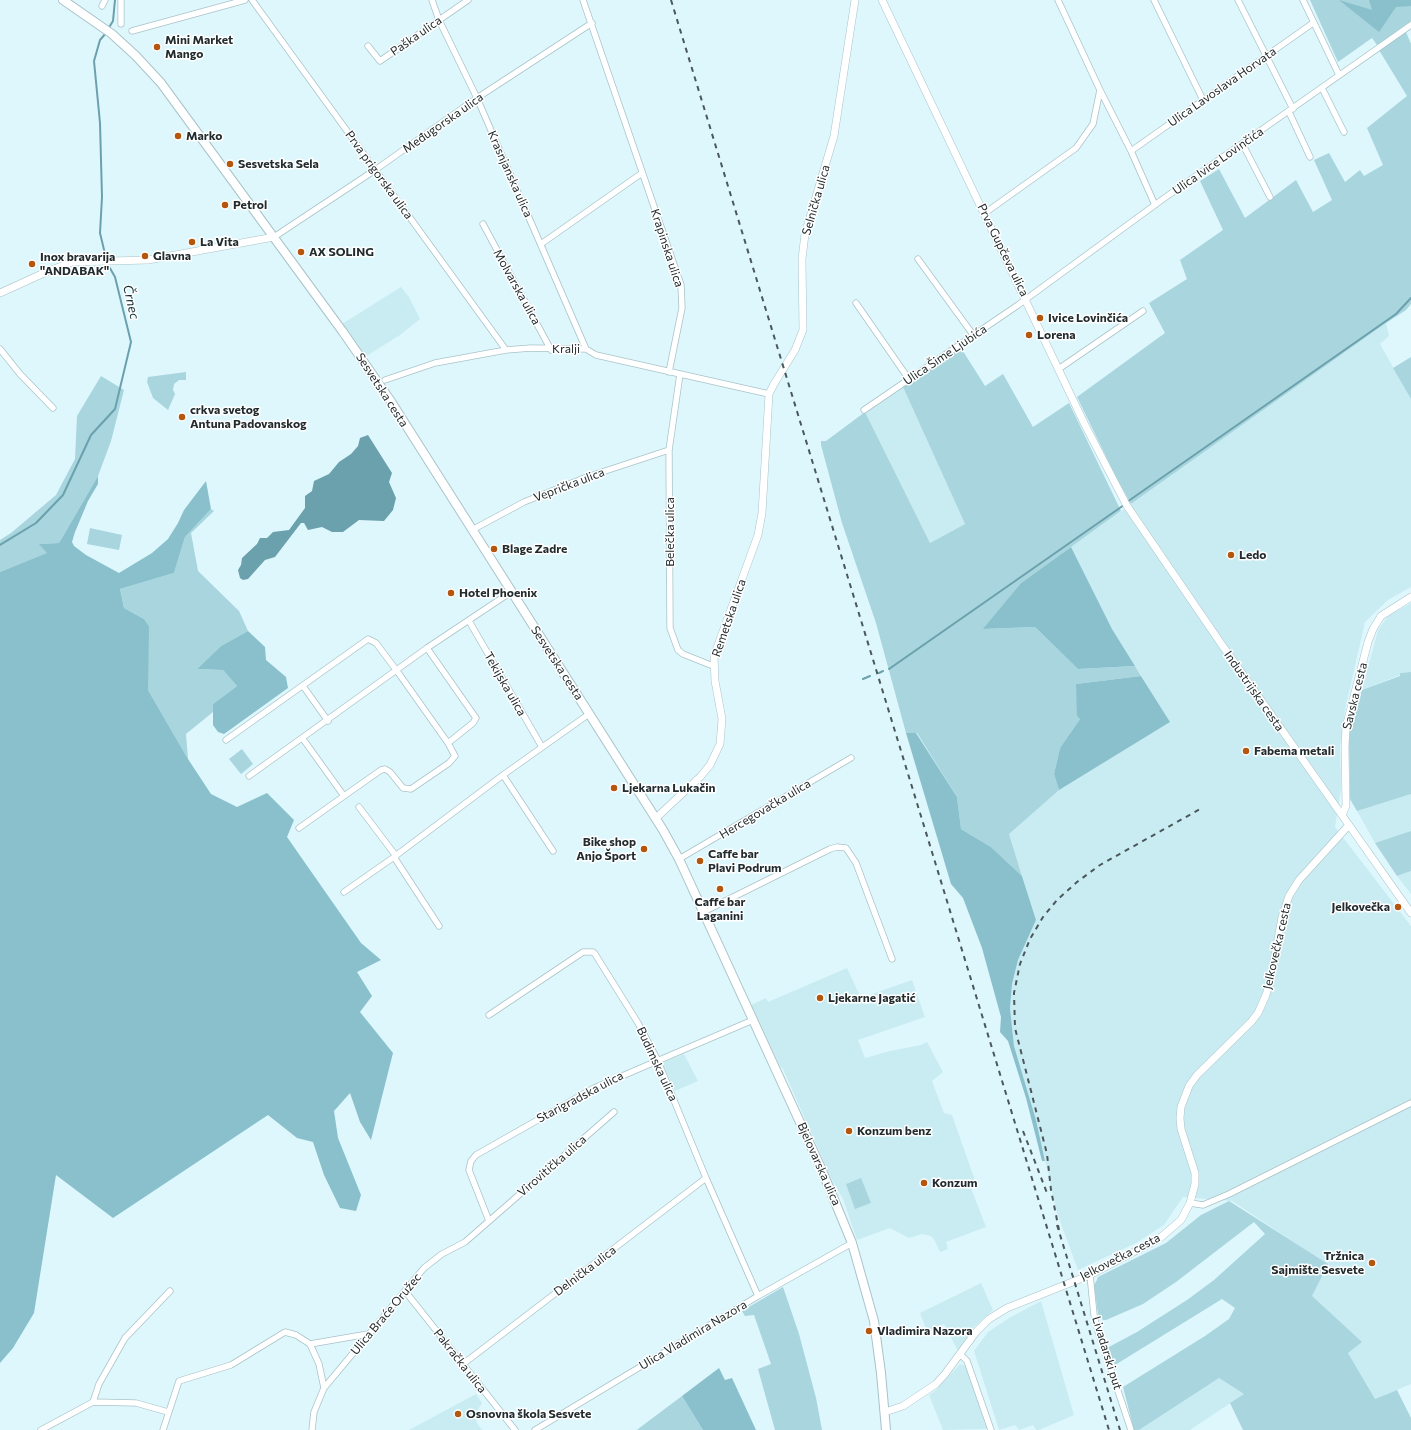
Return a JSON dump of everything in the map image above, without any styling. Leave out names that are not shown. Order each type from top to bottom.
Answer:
[{"type":"main road","name":"Sesvetska cesta","points":[[63,0],[104,27],[136,56],[161,83],[274,237],[372,373],[656,818]]},
{"type":"main road","name":"Bjelovarska ulica","points":[[656,818],[679,859],[822,1168],[852,1242],[874,1320],[886,1430]]},
{"type":"street","points":[[121,0],[121,24]]},
{"type":"street","points":[[132,31],[245,0]]},
{"type":"street","name":"Prva prigorska ulica","points":[[252,0],[506,350]]},
{"type":"street","name":"Krasnjanska ulica","points":[[432,0],[439,20],[477,98],[586,349]]},
{"type":"street","name":"Paška ulica","points":[[368,46],[380,61],[468,0]]},
{"type":"street","points":[[582,0],[592,23]]},
{"type":"street","name":"Selnička ulica","points":[[769,394],[796,350],[803,330],[802,258],[805,234],[834,136],[855,0]]},
{"type":"street","name":"Prva Gupčeva ulica","points":[[882,0],[1060,368],[1085,425],[1125,503]]},
{"type":"street","points":[[1058,0],[1100,90],[1131,151],[1155,206]]},
{"type":"street","points":[[1154,0],[1203,100]]},
{"type":"street","points":[[1238,0],[1291,111],[1310,157]]},
{"type":"street","points":[[1303,0],[1339,75]]},
{"type":"street","name":"Međugorska ulica","points":[[274,237],[375,170],[477,98],[592,23]]},
{"type":"street","name":"Krapinska ulica","points":[[592,23],[681,285],[683,297],[668,372]]},
{"type":"street","name":"Ulica Lavoslava Horvata","points":[[1131,151],[1313,23]]},
{"type":"street","name":"Ulica Ivice Lovinčića","points":[[1026,299],[1411,25]]},
{"type":"street","points":[[1322,88],[1344,132]]},
{"type":"street","points":[[985,213],[1076,148],[1093,124],[1100,90]]},
{"type":"street","points":[[1243,144],[1270,197]]},
{"type":"street","points":[[541,244],[642,173]]},
{"type":"street","name":"Molvarska ulica","points":[[483,224],[551,350]]},
{"type":"street","points":[[0,293],[64,264],[83,261],[111,262],[148,260],[274,237]]},
{"type":"street","points":[[918,259],[974,336]]},
{"type":"street","name":"Ulica Šime Ljubića","points":[[864,410],[1026,299]]},
{"type":"street","points":[[856,302],[906,375],[910,378]]},
{"type":"street","points":[[1060,368],[1143,311]]},
{"type":"street","name":"Kralji","points":[[385,380],[435,364],[506,350],[531,348],[551,350],[586,349],[596,355],[769,394]]},
{"type":"street","points":[[0,349],[20,374],[53,408]]},
{"type":"street","name":"Belečka ulica","points":[[680,374],[669,450],[670,628],[678,650],[683,654],[713,666]]},
{"type":"street","name":"Remetska ulica","points":[[656,818],[700,777],[716,754],[721,735],[722,719],[713,666],[714,656],[750,559],[759,528],[762,513],[769,394]]},
{"type":"street","name":"Veprička ulica","points":[[472,530],[524,502],[587,477],[669,450]]},
{"type":"street","name":"Industrijska cesta","points":[[1125,503],[1222,645],[1411,913]]},
{"type":"street","points":[[249,776],[303,739],[427,648],[511,592]]},
{"type":"street","name":"Savska cesta","points":[[1342,815],[1346,806],[1346,727],[1368,642],[1373,629],[1381,616],[1411,597]]},
{"type":"street","name":"Tekijska ulica","points":[[469,621],[542,747]]},
{"type":"street","points":[[226,740],[368,639],[376,643],[448,743],[454,752],[454,759],[412,789],[404,788],[390,772],[385,769],[381,770],[299,828]]},
{"type":"street","points":[[427,648],[476,718],[473,723],[448,743]]},
{"type":"street","points":[[303,686],[328,721]]},
{"type":"street","points":[[344,892],[395,857],[503,775],[589,714]]},
{"type":"street","points":[[303,739],[344,796]]},
{"type":"street","name":"Hercegovačka ulica","points":[[679,859],[851,758]]},
{"type":"street","points":[[503,775],[553,851]]},
{"type":"street","points":[[359,807],[395,857],[439,926]]},
{"type":"street","name":"Jelkovečka cesta","points":[[885,1412],[903,1406],[926,1392],[945,1374],[976,1332],[989,1320],[1007,1308],[1090,1274],[1160,1238],[1181,1220],[1190,1203],[1195,1184],[1195,1173],[1181,1129],[1180,1118],[1181,1107],[1189,1086],[1197,1075],[1251,1022],[1258,1013],[1266,996],[1271,978],[1282,917],[1289,896],[1304,874],[1349,825]]},
{"type":"street","points":[[703,912],[830,849],[846,848],[856,863],[892,959]]},
{"type":"street","name":"Budimska ulica","points":[[489,1015],[583,952],[593,952],[638,1022],[657,1059],[706,1178],[758,1296]]},
{"type":"street","name":"Starigradska ulica","points":[[489,1220],[469,1170],[476,1155],[594,1088],[657,1059],[712,1039],[753,1020]]},
{"type":"street","points":[[1190,1203],[1203,1205],[1229,1194],[1411,1103]]},
{"type":"street","name":"Virovitička ulica","points":[[489,1220],[614,1112]]},
{"type":"street","name":"Delnička ulica","points":[[463,1364],[706,1178]]},
{"type":"street","name":"Ulica Braće Oružec","points":[[312,1430],[314,1412],[324,1388],[368,1334],[424,1268],[442,1254],[465,1242],[489,1220]]},
{"type":"street","name":"Ulica Vladimira Nazora","points":[[535,1430],[758,1296],[852,1242]]},
{"type":"street","name":"Livadarski put","points":[[1090,1274],[1093,1308],[1098,1331],[1131,1430]]},
{"type":"street","points":[[93,1402],[100,1384],[125,1338],[170,1291]]},
{"type":"street","name":"Pakračka ulica","points":[[405,1291],[515,1430]]},
{"type":"street","points":[[163,1430],[179,1381],[230,1365],[285,1332],[296,1335],[310,1344],[319,1364],[324,1388]]},
{"type":"street","points":[[310,1344],[368,1334]]},
{"type":"street","points":[[960,1354],[967,1361],[991,1430]]},
{"type":"street","points":[[41,1430],[93,1402],[136,1403],[168,1412]]},
{"type":"shaded area","points":[[1310,0],[1411,0],[1411,21],[1377,45],[1372,38],[1338,62]]},
{"type":"shaded area","points":[[1339,0],[1372,10],[1369,0],[1411,0],[1411,6],[1396,7],[1379,32]]},
{"type":"shaded area","points":[[1406,32],[1411,44],[1411,304],[1406,310],[1131,504],[1115,475],[1077,397],[1165,333],[1149,303],[1187,279],[1180,260],[1223,230],[1200,181],[1219,169],[1245,218],[1296,180],[1313,212],[1332,200],[1314,160],[1329,153],[1345,182],[1360,170],[1364,176],[1383,165],[1367,128],[1407,96],[1379,50]]},
{"type":"shaded area","points":[[401,287],[409,297],[420,319],[400,335],[365,357],[342,324]]},
{"type":"shaded area","points":[[1386,323],[1389,336],[1380,344],[1411,399],[1411,587],[1388,600],[1365,622],[1345,710],[1340,747],[1341,789],[1335,827],[1411,926],[1411,1384],[1375,1399],[1348,1353],[1361,1342],[1311,1296],[1327,1264],[1232,1201],[1183,1197],[1164,1225],[1136,1243],[1078,1270],[1057,1213],[1036,1120],[1014,1046],[1010,1008],[1012,984],[1018,960],[1036,920],[1009,834],[1054,792],[1170,722],[1112,629],[1071,547]]},
{"type":"shaded area","points":[[961,348],[985,386],[1003,374],[1033,427],[1069,403],[1121,511],[1021,583],[984,629],[1035,627],[1078,669],[1135,666],[1141,676],[1076,684],[1080,719],[1060,748],[1054,774],[1059,790],[1009,834],[1022,876],[991,847],[961,829],[957,797],[917,733],[906,733],[876,623],[842,523],[821,445],[821,441],[826,441],[865,412],[930,543],[965,524],[903,387]]},
{"type":"shaded area","points":[[1411,357],[1411,399],[1393,368]]},
{"type":"shaded area","points":[[186,372],[186,380],[179,380],[174,384],[173,390],[175,394],[168,410],[153,398],[147,382],[148,377]]},
{"type":"shaded area","points":[[101,376],[124,390],[111,441],[98,476],[59,543],[40,544],[48,553],[0,572],[0,540],[11,533],[56,495],[75,459],[77,416]]},
{"type":"shaded area","points":[[903,387],[965,524],[930,543],[865,412]]},
{"type":"shaded area","points":[[368,435],[392,473],[389,482],[396,498],[393,510],[384,521],[359,520],[343,532],[332,532],[322,527],[308,530],[304,523],[301,523],[275,557],[265,560],[248,579],[243,580],[240,578],[238,570],[241,565],[242,558],[257,544],[260,538],[267,538],[273,532],[289,530],[305,508],[305,496],[312,491],[314,481],[329,474],[339,462],[351,454],[358,446],[360,438]]},
{"type":"shaded area","points":[[98,476],[98,484],[88,501],[72,542],[74,546],[86,555],[119,573],[152,553],[168,539],[184,510],[206,481],[211,509],[185,537],[174,573],[120,589],[124,608],[144,619],[149,627],[148,690],[188,759],[211,794],[237,807],[267,793],[294,820],[287,837],[361,943],[381,960],[357,972],[372,996],[360,1012],[393,1053],[371,1140],[360,1122],[350,1093],[334,1111],[338,1138],[361,1195],[356,1211],[340,1208],[324,1175],[313,1142],[297,1138],[268,1115],[113,1218],[56,1175],[34,1313],[13,1348],[0,1363],[0,572],[47,553],[39,544],[59,543]]},
{"type":"shaded area","points":[[211,509],[214,511],[191,533],[198,571],[239,611],[248,631],[221,646],[197,669],[223,670],[237,686],[213,704],[213,712],[186,734],[188,759],[148,690],[144,619],[124,608],[120,589],[174,573],[185,537]]},
{"type":"shaded area","points":[[90,528],[122,535],[119,550],[87,544]]},
{"type":"shaded area","points":[[1071,547],[1112,629],[1135,666],[1078,669],[1035,627],[983,629],[1021,583]]},
{"type":"shaded area","points":[[1411,603],[1411,672],[1400,673],[1400,675],[1362,690],[1378,630],[1388,616]]},
{"type":"shaded area","points":[[248,631],[265,647],[266,660],[286,677],[288,688],[224,734],[218,732],[213,725],[213,704],[237,686],[223,670],[197,669],[221,646]]},
{"type":"shaded area","points":[[1411,672],[1411,794],[1357,811],[1350,799],[1349,740],[1350,728],[1362,690],[1400,676],[1400,673]]},
{"type":"shaded area","points":[[1141,676],[1170,722],[1059,790],[1054,774],[1060,748],[1080,719],[1077,716],[1076,684]]},
{"type":"shaded area","points":[[906,733],[916,733],[957,797],[961,829],[991,847],[1022,876],[1036,920],[1018,960],[1012,984],[1010,1008],[1014,1046],[1036,1120],[1045,1161],[1042,1161],[1026,1098],[1008,1041],[1000,1032],[1001,1017],[982,948],[963,898],[951,884]]},
{"type":"shaded area","points":[[242,749],[253,764],[241,774],[229,759]]},
{"type":"shaded area","points":[[1411,794],[1411,831],[1375,843],[1357,811]]},
{"type":"shaded area","points":[[1411,831],[1411,871],[1397,876],[1375,843]]},
{"type":"shaded area","points":[[1411,871],[1411,894],[1397,876]]},
{"type":"shaded area","points":[[847,968],[861,998],[912,980],[925,1017],[858,1040],[865,1058],[921,1045],[927,1042],[943,1072],[932,1081],[944,1113],[952,1115],[977,1186],[971,1188],[986,1227],[946,1242],[948,1249],[940,1252],[931,1236],[922,1234],[909,1238],[890,1228],[857,1240],[843,1199],[833,1182],[782,1067],[781,1068],[751,1005],[766,998],[768,1002]]},
{"type":"shaded area","points":[[684,1054],[698,1081],[675,1091],[662,1063]]},
{"type":"shaded area","points":[[861,1178],[871,1203],[855,1209],[846,1184]]},
{"type":"shaded area","points":[[1229,1201],[1328,1264],[1312,1296],[1362,1342],[1348,1353],[1375,1399],[1397,1390],[1411,1418],[1411,1430],[1243,1430],[1230,1403],[1244,1394],[1219,1378],[1139,1430],[1134,1430],[1123,1387],[1205,1336],[1229,1319],[1235,1308],[1222,1299],[1115,1365],[1107,1348],[1137,1332],[1187,1300],[1214,1280],[1265,1234],[1254,1222],[1176,1282],[1143,1304],[1106,1320],[1103,1320],[1098,1314],[1094,1285],[1098,1277],[1166,1243],[1201,1215]]},
{"type":"shaded area","points":[[981,1283],[993,1310],[973,1328],[958,1351],[944,1324],[927,1331],[920,1313]]},
{"type":"shaded area","points":[[783,1287],[799,1334],[816,1398],[822,1430],[775,1430],[758,1369],[771,1364],[754,1315],[745,1316],[742,1311]]},
{"type":"shaded area","points":[[1041,1301],[1074,1415],[1039,1430],[1036,1430],[1033,1425],[1019,1430],[1015,1425],[999,1430],[974,1351],[988,1332],[1009,1318]]},
{"type":"shaded area","points":[[960,1364],[966,1366],[987,1429],[943,1430],[929,1395],[936,1390]]},
{"type":"shaded area","points":[[719,1368],[725,1380],[732,1378],[756,1430],[703,1430],[682,1396]]},
{"type":"shaded area","points":[[1219,1378],[1244,1394],[1190,1430],[1139,1430]]},
{"type":"shaded area","name":"Osnovna škola Sesvete","points":[[476,1394],[482,1403],[477,1411],[476,1417],[477,1423],[482,1430],[409,1430]]},
{"type":"shaded area","points":[[682,1396],[703,1430],[637,1430],[638,1429]]},
{"type":"waterway","name":"Črnec","points":[[108,29],[113,21],[115,0]]},
{"type":"waterway","name":"Črnec","points":[[106,33],[100,40],[94,61],[100,123],[102,197],[100,233],[106,258]]},
{"type":"waterway","name":"Črnec","points":[[0,545],[36,523],[63,495],[91,435],[115,409],[131,342],[115,277],[107,263]]},
{"type":"waterway","points":[[1127,502],[1396,314],[1411,298]]},
{"type":"waterway","points":[[889,669],[1124,505]]},
{"type":"waterway","points":[[879,673],[883,671]]},
{"type":"waterway","points":[[863,679],[870,676]]},
{"type":"railway","points":[[671,0],[1109,1430]]},
{"type":"railway","points":[[1059,1230],[1051,1190],[1047,1154],[1015,1028],[1014,993],[1020,964],[1030,939],[1043,917],[1057,900],[1077,882],[1100,865],[1202,808]]},
{"type":"railway","points":[[1023,1131],[1047,1193]]},
{"type":"railway","points":[[1057,1225],[1120,1430]]},
{"type":"place","name":"Mini Market Mango","points":[[157,47]]},
{"type":"place","name":"Marko","points":[[178,136]]},
{"type":"place","name":"Sesvetska Sela","points":[[230,164]]},
{"type":"place","name":"Petrol","points":[[225,205]]},
{"type":"place","name":"La Vita","points":[[192,242]]},
{"type":"place","name":"AX SOLING","points":[[301,252]]},
{"type":"place","name":"Glavna","points":[[145,256]]},
{"type":"place","name":"Inox bravarija \"ANDABAK\"","points":[[32,264]]},
{"type":"place","name":"Ivice Lovinčića","points":[[1040,318]]},
{"type":"place","name":"Lorena","points":[[1029,335]]},
{"type":"place","name":"crkva svetog Antuna Padovanskog","points":[[182,417]]},
{"type":"place","name":"Blage Zadre","points":[[494,549]]},
{"type":"place","name":"Ledo","points":[[1231,555]]},
{"type":"place","name":"Hotel Phoenix","points":[[451,593]]},
{"type":"place","name":"Fabema metali","points":[[1246,751]]},
{"type":"place","name":"Ljekarna Lukačin","points":[[614,788]]},
{"type":"place","name":"Bike shop Anjo Šport","points":[[644,849]]},
{"type":"place","name":"Caffe bar Plavi Podrum","points":[[700,861]]},
{"type":"place","name":"Caffe bar Laganini","points":[[720,889]]},
{"type":"place","name":"Jelkovečka","points":[[1398,907]]},
{"type":"place","name":"Ljekarne Jagatić","points":[[820,998]]},
{"type":"place","name":"Konzum benz","points":[[849,1131]]},
{"type":"place","name":"Konzum","points":[[924,1183]]},
{"type":"place","name":"Tržnica Sajmište Sesvete","points":[[1372,1263]]},
{"type":"place","name":"Vladimira Nazora","points":[[869,1331]]},
{"type":"place","name":"Osnovna škola Sesvete","points":[[458,1414]]}]
